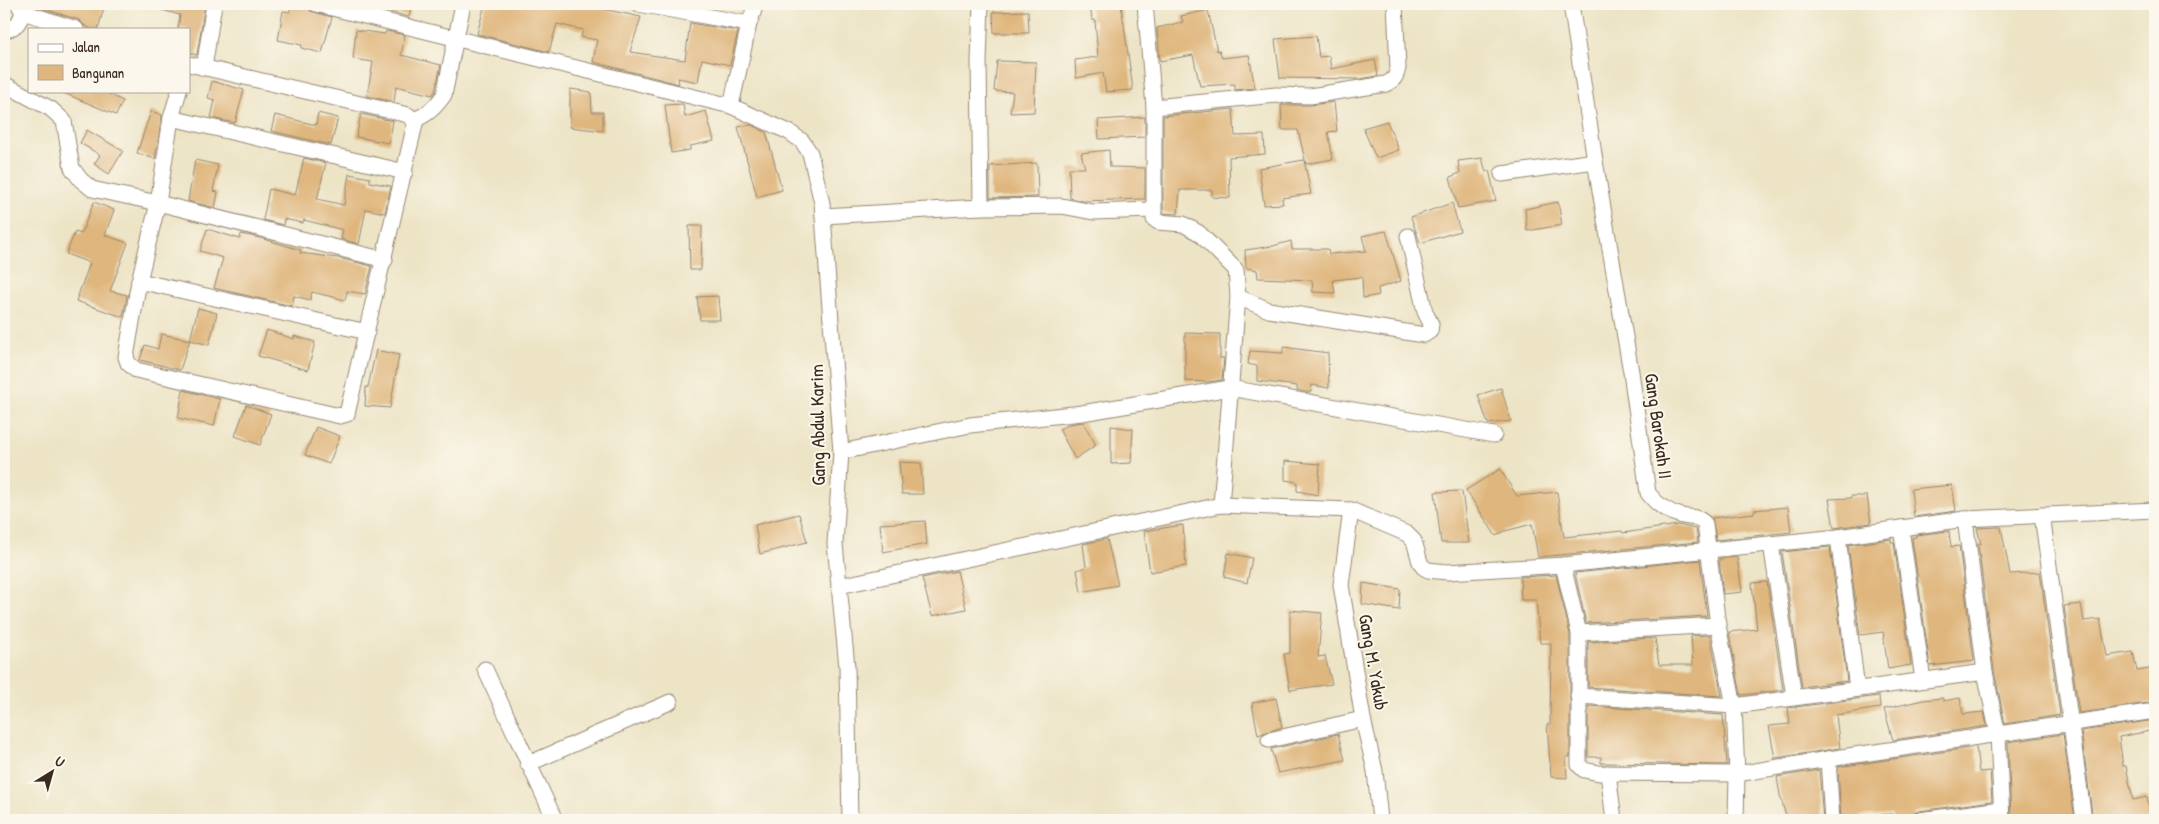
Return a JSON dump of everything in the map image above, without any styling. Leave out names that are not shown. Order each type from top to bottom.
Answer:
[{"type":"street","points":[[204,68],[214,4]]},
{"type":"street","name":"Gang Abdul Karim","points":[[316,4],[731,106],[789,132],[802,141],[810,153],[822,203],[842,452],[835,544],[847,667],[850,820]]},
{"type":"street","points":[[414,120],[424,116],[436,106],[444,95],[463,4]]},
{"type":"street","points":[[638,4],[749,24]]},
{"type":"street","points":[[731,106],[749,24],[756,4]]},
{"type":"street","points":[[981,4],[979,62],[981,207]]},
{"type":"street","points":[[1145,4],[1154,107],[1154,219],[1158,222],[1183,224],[1199,234],[1236,270],[1238,297],[1221,505]]},
{"type":"street","points":[[1154,107],[1276,95],[1310,96],[1386,84],[1397,75],[1398,68],[1395,4]]},
{"type":"street","name":"Gang Barokah II","points":[[1571,4],[1595,161],[1631,372],[1648,493],[1656,503],[1667,510],[1701,520],[1705,524],[1718,625],[1734,706],[1737,774],[1736,820]]},
{"type":"street","points":[[4,32],[19,23],[21,8],[73,28]]},
{"type":"street","points":[[179,92],[171,118],[158,203],[139,281],[126,357],[128,363],[136,370],[344,416],[349,411],[385,260],[415,124],[414,120],[408,114],[190,64]]},
{"type":"street","points":[[4,84],[51,109],[64,121],[72,168],[81,180],[92,189],[158,203],[385,260]]},
{"type":"street","points":[[171,118],[405,172]]},
{"type":"street","points":[[1502,174],[1595,161]]},
{"type":"street","points":[[823,216],[981,207],[1062,206],[1093,212],[1153,210]]},
{"type":"street","points":[[1238,297],[1269,310],[1424,335],[1430,331],[1431,324],[1425,312],[1408,236]]},
{"type":"street","points":[[139,281],[367,332]]},
{"type":"street","points":[[842,452],[970,425],[1082,413],[1230,388],[1494,435]]},
{"type":"street","points":[[839,586],[1221,505],[1351,510],[1407,534],[1414,541],[1420,562],[1428,570],[1447,572],[1563,565],[1772,544],[1838,537],[1965,519],[2155,510]]},
{"type":"street","name":"Gang M. Yakub","points":[[1351,510],[1341,585],[1363,719],[1375,771],[1380,820]]},
{"type":"street","points":[[2042,516],[2084,820]]},
{"type":"street","points":[[1920,820],[2001,815],[1998,735],[1985,672],[1965,519]]},
{"type":"street","points":[[1902,528],[1923,680]]},
{"type":"street","points":[[1838,537],[1857,689]]},
{"type":"street","points":[[1772,544],[1794,697]]},
{"type":"street","points":[[1563,565],[1579,633],[1579,765],[1584,770],[1608,773],[1737,774],[1998,735],[2071,722],[2155,711]]},
{"type":"street","points":[[1579,633],[1718,625]]},
{"type":"street","points":[[485,669],[555,820]]},
{"type":"street","points":[[1578,696],[1734,706],[1985,672]]},
{"type":"street","points":[[528,764],[670,702]]},
{"type":"street","points":[[1268,740],[1363,719]]},
{"type":"street","points":[[1828,759],[1832,820]]},
{"type":"street","points":[[1608,773],[1614,820]]},
{"type":"building","points":[[29,4],[105,4],[98,28],[90,28],[79,20]]},
{"type":"building","points":[[155,4],[205,4],[197,55],[190,53],[190,28],[178,28],[180,15],[155,8]]},
{"type":"building","points":[[290,4],[307,4],[310,11],[332,17],[322,53],[301,48],[302,45],[278,40],[283,11],[290,12]]},
{"type":"building","points":[[392,4],[412,4],[409,17],[390,12]]},
{"type":"building","points":[[485,4],[579,4],[641,17],[630,52],[685,60],[690,23],[738,31],[730,65],[702,59],[698,82],[678,78],[679,84],[593,62],[597,40],[581,37],[583,30],[557,24],[549,52],[477,34]]},
{"type":"building","points":[[1090,4],[1121,4],[1133,90],[1106,92],[1103,73],[1076,78],[1075,60],[1098,57],[1095,20],[1092,20]]},
{"type":"building","points":[[1208,10],[1217,51],[1219,50],[1222,58],[1249,55],[1255,88],[1235,90],[1235,84],[1200,86],[1193,55],[1160,61],[1157,28],[1183,22],[1181,16]]},
{"type":"building","points":[[1028,11],[1029,33],[994,33],[993,12]]},
{"type":"building","points":[[356,30],[385,34],[386,31],[405,35],[401,55],[441,65],[435,91],[432,95],[396,86],[394,102],[367,96],[373,62],[353,59]]},
{"type":"building","points":[[1316,36],[1319,57],[1329,56],[1331,69],[1375,60],[1378,76],[1360,79],[1280,78],[1275,39]]},
{"type":"building","points":[[997,61],[1036,62],[1034,112],[1010,113],[1013,92],[994,91]]},
{"type":"building","points":[[212,81],[244,90],[235,123],[211,118],[215,100],[208,98]]},
{"type":"building","points":[[570,89],[591,92],[592,112],[603,112],[603,131],[570,127]]},
{"type":"building","points":[[61,92],[105,92],[123,101],[116,115]]},
{"type":"building","points":[[1334,102],[1337,131],[1328,132],[1333,159],[1306,164],[1298,130],[1282,130],[1281,105],[1310,105]]},
{"type":"building","points":[[683,104],[685,117],[706,111],[714,141],[690,146],[690,150],[671,153],[665,105]]},
{"type":"building","points":[[1233,109],[1235,136],[1264,135],[1265,154],[1229,157],[1230,198],[1212,197],[1212,190],[1180,190],[1178,214],[1163,213],[1163,116]]},
{"type":"building","points":[[151,111],[162,115],[155,159],[137,153]]},
{"type":"building","points":[[318,113],[338,118],[331,145],[271,131],[275,115],[316,125]]},
{"type":"building","points":[[361,114],[393,121],[389,143],[356,137]]},
{"type":"building","points":[[1145,117],[1145,137],[1099,139],[1098,120]]},
{"type":"building","points":[[1387,121],[1399,150],[1376,158],[1363,128]]},
{"type":"building","points":[[751,125],[766,132],[782,190],[757,197],[738,127]]},
{"type":"building","points":[[87,130],[123,151],[109,174],[94,164],[100,155],[80,143]]},
{"type":"building","points":[[1109,150],[1110,167],[1145,168],[1145,199],[1083,201],[1070,198],[1069,168],[1085,168],[1081,153]]},
{"type":"building","points":[[304,158],[326,163],[317,199],[344,205],[349,174],[370,178],[370,182],[391,186],[385,213],[366,209],[359,244],[341,239],[343,230],[304,220],[303,223],[284,219],[283,225],[263,220],[269,189],[295,195]]},
{"type":"building","points":[[1482,158],[1486,172],[1489,170],[1496,201],[1458,208],[1450,177],[1460,173],[1458,161]]},
{"type":"building","points":[[195,160],[218,165],[213,191],[218,192],[215,208],[188,201]]},
{"type":"building","points":[[1304,160],[1311,194],[1282,198],[1283,204],[1264,205],[1259,168]]},
{"type":"building","points":[[1037,163],[1038,197],[990,198],[990,166]]},
{"type":"building","points":[[94,202],[114,210],[105,235],[128,243],[110,291],[127,295],[123,317],[76,301],[90,263],[66,254],[75,232],[81,234]]},
{"type":"building","points":[[1558,202],[1562,225],[1527,231],[1525,209]]},
{"type":"building","points":[[1452,203],[1460,231],[1420,243],[1411,217]]},
{"type":"building","points":[[689,226],[702,226],[701,270],[690,270]]},
{"type":"building","points":[[207,229],[240,239],[241,234],[260,238],[301,250],[300,253],[338,258],[372,266],[365,294],[347,291],[345,300],[312,292],[310,300],[294,296],[292,306],[214,288],[223,258],[200,251]]},
{"type":"building","points":[[1386,231],[1401,281],[1378,288],[1379,295],[1363,298],[1362,277],[1333,280],[1335,293],[1313,292],[1312,280],[1258,278],[1257,270],[1246,268],[1245,250],[1291,241],[1292,249],[1328,249],[1329,254],[1366,251],[1362,236]]},
{"type":"building","points":[[718,296],[720,320],[700,320],[697,297]]},
{"type":"building","points":[[198,308],[217,313],[209,345],[190,340]]},
{"type":"building","points":[[267,330],[294,339],[294,336],[315,342],[308,370],[258,356]]},
{"type":"building","points":[[1185,333],[1220,334],[1220,358],[1224,358],[1222,380],[1207,382],[1185,381]]},
{"type":"building","points":[[161,334],[190,340],[180,370],[140,360],[145,345],[158,349]]},
{"type":"building","points":[[1283,347],[1328,353],[1329,388],[1312,385],[1311,392],[1305,392],[1297,390],[1297,386],[1257,381],[1257,366],[1248,364],[1250,351],[1283,353]]},
{"type":"building","points":[[376,350],[399,355],[390,408],[365,406],[366,387],[368,387]]},
{"type":"building","points":[[1501,388],[1511,421],[1488,424],[1478,395]]},
{"type":"building","points":[[183,390],[220,399],[214,426],[178,418]]},
{"type":"building","points":[[246,405],[271,414],[260,445],[235,436]]},
{"type":"building","points":[[1083,422],[1096,445],[1075,459],[1059,429],[1070,424]]},
{"type":"building","points":[[1111,426],[1133,429],[1131,463],[1111,464]]},
{"type":"building","points":[[316,427],[340,436],[329,464],[305,455]]},
{"type":"building","points":[[1285,461],[1320,464],[1318,495],[1297,491],[1297,482],[1285,480]]},
{"type":"building","points":[[899,462],[921,463],[923,494],[902,494]]},
{"type":"building","points":[[1500,469],[1517,496],[1557,492],[1564,537],[1622,531],[1623,533],[1678,525],[1696,529],[1698,542],[1538,557],[1532,524],[1505,531],[1496,536],[1466,490]]},
{"type":"building","points":[[1952,485],[1956,511],[1914,517],[1911,489]]},
{"type":"building","points":[[1462,491],[1469,543],[1441,543],[1435,492]]},
{"type":"building","points":[[1851,496],[1867,496],[1871,523],[1834,528],[1829,499],[1851,498]]},
{"type":"building","points":[[1788,507],[1791,532],[1716,540],[1712,518],[1754,513],[1754,510]]},
{"type":"building","points":[[799,514],[807,542],[760,554],[755,525]]},
{"type":"building","points":[[925,521],[927,544],[883,552],[880,524]]},
{"type":"building","points":[[1183,525],[1186,566],[1150,572],[1144,531]]},
{"type":"building","points":[[2001,527],[2010,574],[2040,572],[2060,715],[2005,724],[1994,670],[1978,544],[1981,544],[1977,528]]},
{"type":"building","points":[[1949,531],[1951,547],[1959,546],[1974,661],[1930,666],[1912,538],[1916,537],[1916,535]]},
{"type":"building","points":[[1107,539],[1118,585],[1081,592],[1077,570],[1086,567],[1083,544]]},
{"type":"building","points":[[1891,539],[1891,542],[1894,542],[1911,665],[1888,669],[1883,632],[1860,635],[1848,545]]},
{"type":"building","points":[[1830,547],[1847,681],[1802,687],[1782,552]]},
{"type":"building","points":[[1228,553],[1252,558],[1247,583],[1224,577]]},
{"type":"building","points":[[1737,557],[1742,592],[1723,594],[1719,559]]},
{"type":"building","points":[[1700,560],[1707,616],[1586,623],[1575,573]]},
{"type":"building","points":[[957,571],[966,609],[932,616],[922,578]]},
{"type":"building","points":[[1556,575],[1570,634],[1570,757],[1566,757],[1567,778],[1551,777],[1547,724],[1550,724],[1551,643],[1540,643],[1536,600],[1521,600],[1520,577]]},
{"type":"building","points":[[1767,582],[1783,690],[1741,695],[1729,632],[1757,629],[1752,583]]},
{"type":"building","points":[[1363,583],[1400,589],[1399,610],[1362,604]]},
{"type":"building","points":[[2081,604],[2084,621],[2100,619],[2107,656],[2133,652],[2137,671],[2155,668],[2155,702],[2079,713],[2064,606]]},
{"type":"building","points":[[1290,610],[1322,613],[1318,657],[1325,656],[1332,684],[1290,690],[1284,654],[1290,653]]},
{"type":"building","points":[[1710,635],[1722,696],[1588,687],[1588,642],[1655,638],[1659,665],[1693,665],[1691,636]]},
{"type":"building","points":[[1879,696],[1880,708],[1836,715],[1840,748],[1775,758],[1769,726],[1790,724],[1788,708]]},
{"type":"building","points":[[1276,698],[1282,727],[1258,735],[1252,703]]},
{"type":"building","points":[[1943,698],[1943,701],[1960,698],[1963,714],[1984,712],[1987,726],[1893,740],[1884,709],[1923,700]]},
{"type":"building","points":[[1588,706],[1723,715],[1727,765],[1601,763],[1601,757],[1588,757]]},
{"type":"building","points":[[2155,720],[2155,730],[2119,737],[2123,766],[2126,766],[2133,800],[2147,797],[2151,820],[2093,820],[2081,731]]},
{"type":"building","points":[[1338,734],[1345,760],[1278,773],[1271,749]]},
{"type":"building","points":[[2063,734],[2075,820],[2011,820],[2008,742]]},
{"type":"building","points":[[1976,747],[1979,772],[1990,771],[1992,801],[1919,811],[1914,813],[1911,820],[1892,820],[1892,814],[1860,816],[1860,820],[1841,820],[1838,767]]},
{"type":"building","points":[[1819,770],[1823,820],[1787,820],[1777,777]]}]
